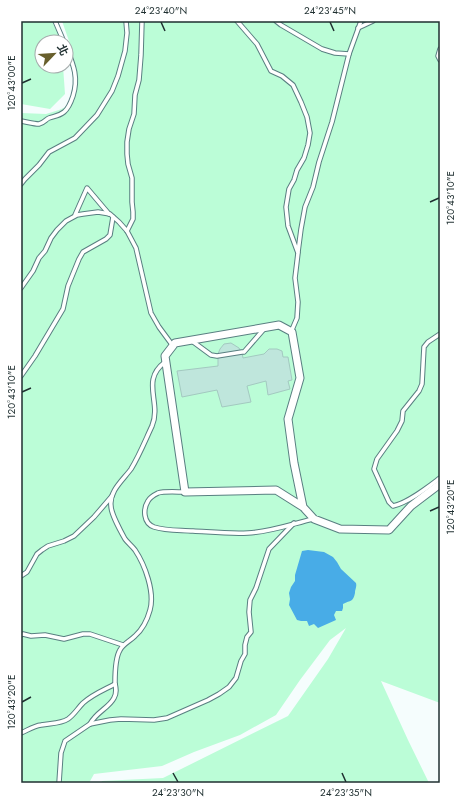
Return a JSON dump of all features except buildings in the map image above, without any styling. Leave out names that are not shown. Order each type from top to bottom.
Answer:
[{"type":"street","points":[[304,507],[294,463],[288,419],[300,378],[291,332],[279,325],[175,343],[165,356],[185,492],[276,490],[304,507],[314,519],[340,529],[389,530],[410,506],[440,484]]},
{"type":"lane","points":[[54,21],[60,34]]},
{"type":"lane","points":[[21,184],[49,152],[75,138],[97,115],[112,91],[118,76],[125,51],[127,33],[126,21]]},
{"type":"lane","points":[[127,231],[133,219],[133,212],[132,178],[126,154],[127,142],[134,114],[135,95],[139,80],[142,21]]},
{"type":"lane","points":[[237,21],[257,44],[272,71],[282,76],[293,85],[307,117],[310,133],[308,145],[304,158],[289,189],[286,207],[288,226],[298,253]]},
{"type":"lane","points":[[276,21],[280,25],[322,49],[335,53],[349,54]]},
{"type":"lane","points":[[291,332],[297,318],[298,302],[295,278],[305,207],[313,188],[319,162],[332,122],[349,54],[361,21]]},
{"type":"lane","points":[[358,28],[373,21]]},
{"type":"lane","points":[[440,49],[438,56],[440,60]]},
{"type":"lane","points":[[21,121],[40,124],[45,122],[48,118],[65,112],[70,105],[75,89],[74,68]]},
{"type":"lane","points":[[75,216],[87,188],[111,216],[127,231],[136,248],[151,313],[173,346]]},
{"type":"lane","points":[[21,288],[33,271],[39,258],[45,251],[51,238],[66,221],[75,216],[98,212],[111,216]]},
{"type":"lane","points":[[21,376],[35,356],[63,308],[68,286],[78,259],[83,252],[106,239],[110,235],[111,216]]},
{"type":"lane","points":[[191,340],[211,355],[218,356],[244,352],[265,328]]},
{"type":"lane","points":[[440,334],[428,342],[424,347],[422,384],[419,392],[403,411],[402,421],[398,431],[377,459],[374,469],[389,502],[393,506],[400,505],[440,478]]},
{"type":"lane","points":[[21,576],[27,572],[37,554],[48,546],[74,536],[94,518],[130,470],[154,422],[155,410],[152,388],[153,380],[159,367],[166,361]]},
{"type":"lane","points":[[185,492],[161,492],[151,497],[148,501],[144,514],[148,523],[154,527],[169,530],[248,533],[270,530],[314,519]]},
{"type":"lane","points":[[90,724],[99,712],[114,698],[116,693],[115,673],[118,652],[144,628],[150,610],[151,600],[149,580],[143,564],[135,550],[125,538],[110,506],[112,496]]},
{"type":"lane","points":[[59,783],[61,753],[65,741],[90,724],[116,719],[154,720],[167,718],[208,700],[229,687],[236,678],[241,661],[245,654],[247,637],[251,632],[249,612],[250,600],[256,588],[269,549],[294,523]]},
{"type":"lane","points":[[21,635],[45,635],[64,639],[83,634],[90,634],[123,646]]},
{"type":"lane","points":[[21,733],[35,726],[57,723],[68,719],[92,695],[116,684]]},
{"type":"green space","points":[[21,21],[52,21],[58,34],[34,34],[34,74],[64,74],[65,94],[50,109],[21,104]]},
{"type":"green space","points":[[62,21],[440,21],[440,703],[381,681],[429,783],[101,783],[102,781],[163,778],[288,716],[328,659],[346,628],[330,640],[276,715],[240,735],[162,766],[94,774],[89,783],[21,783],[21,113],[46,114],[70,105],[75,89],[77,72],[74,60],[74,34],[67,34]]},
{"type":"water","points":[[308,550],[324,552],[333,557],[341,569],[356,583],[354,596],[350,601],[343,604],[342,611],[336,611],[334,615],[336,620],[318,628],[314,624],[309,626],[307,621],[297,620],[289,605],[289,593],[295,581],[295,575],[302,551]]}]
